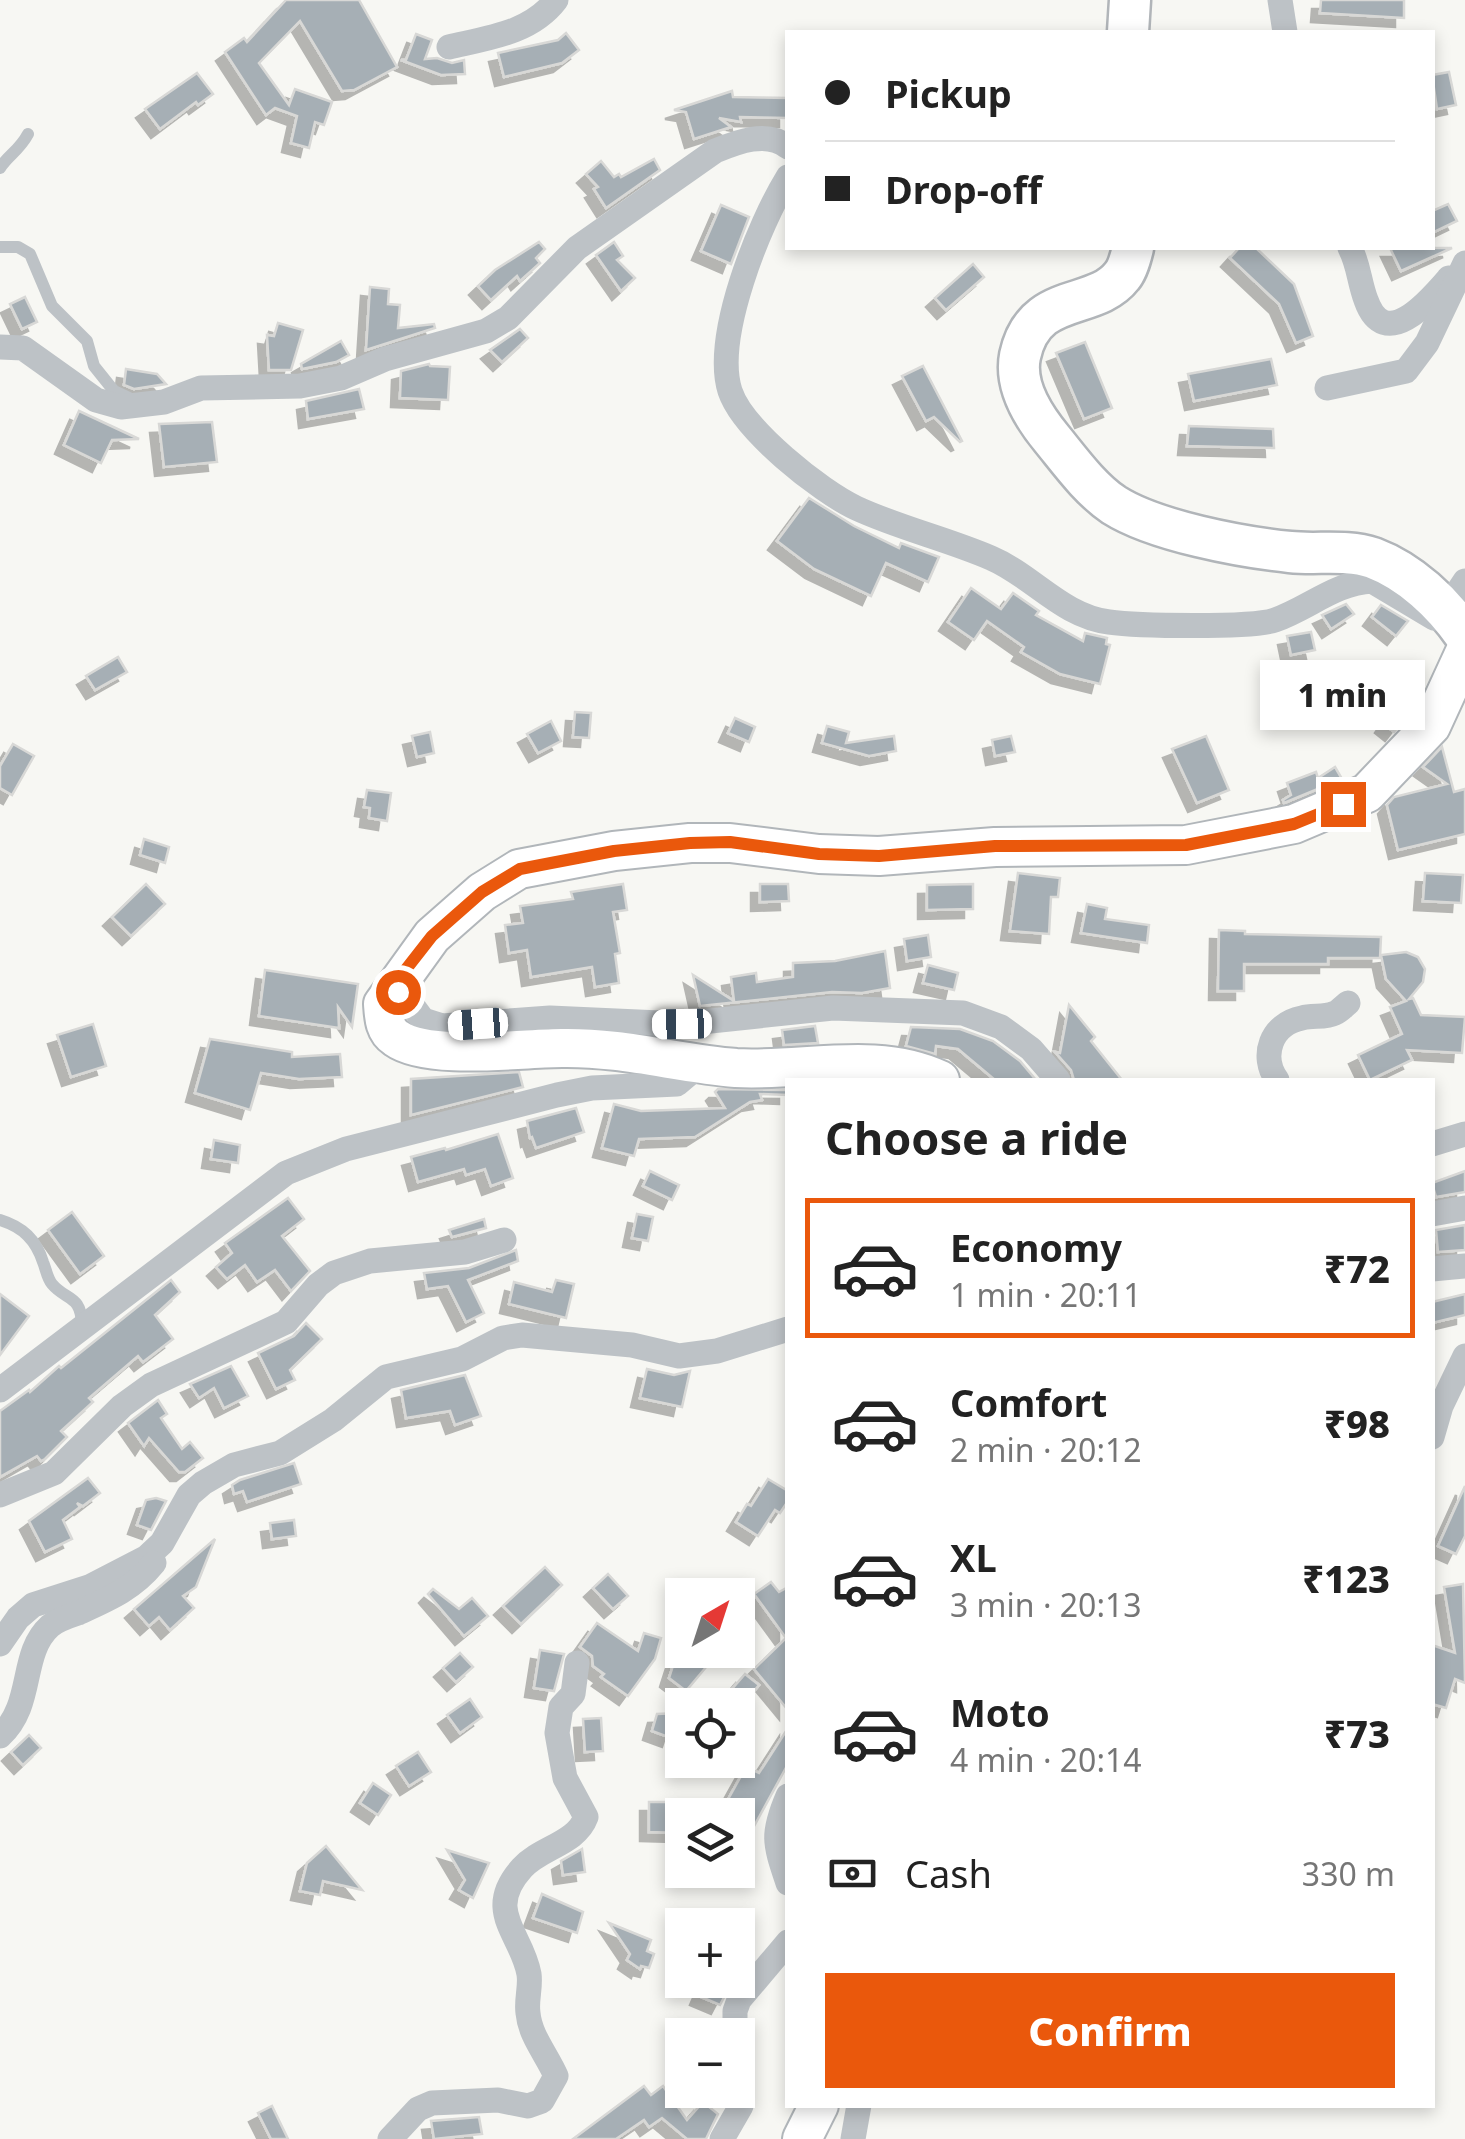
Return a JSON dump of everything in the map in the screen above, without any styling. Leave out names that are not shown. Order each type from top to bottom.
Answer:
[{"type":"highway","points":[[1128,30],[1130,0]]},
{"type":"highway","points":[[1132,250],[1122,276],[1099,291],[1055,306],[1032,329],[1020,355],[1018,380],[1030,406],[1080,472],[1111,503],[1137,517],[1234,545],[1294,552],[1345,552],[1372,558],[1399,571],[1461,635]]},
{"type":"main road","points":[[936,1078],[890,1066],[738,1068],[628,1050],[491,1053],[412,1045],[394,1038],[384,1024],[383,1004],[432,936],[482,892],[520,869],[614,851],[730,842],[819,854],[879,856],[995,846],[1186,845],[1294,824],[1368,793],[1430,726],[1461,635]]},
{"type":"main road","points":[[802,2139],[817,2108]]},
{"type":"street","points":[[449,48],[512,32],[544,16],[556,0]]},
{"type":"street","points":[[1280,0],[1285,30]]},
{"type":"street","points":[[0,346],[23,348],[104,404],[121,407],[164,402],[201,388],[300,386],[340,378],[385,359],[486,331],[508,318],[577,248],[715,151],[740,141],[769,138],[785,146]]},
{"type":"street","points":[[785,182],[766,212],[746,263],[726,365],[731,393],[744,417],[824,490],[857,508],[993,558],[1081,615],[1109,622],[1268,622],[1358,582],[1372,581],[1461,635]]},
{"type":"street","points":[[1351,250],[1360,269],[1367,306],[1376,317],[1388,322],[1400,322],[1415,314],[1465,261]]},
{"type":"street","points":[[1326,388],[1400,374],[1411,366],[1427,343],[1465,261]]},
{"type":"street","points":[[389,991],[403,994],[422,1020],[442,1026],[550,1018],[682,1024],[833,1008],[963,1012],[1002,1027],[1031,1049],[1056,1078]]},
{"type":"street","points":[[1276,1078],[1266,1064],[1268,1044],[1282,1028],[1300,1018],[1334,1014],[1348,1003]]},
{"type":"street","points":[[0,1390],[249,1199],[286,1173],[316,1159],[556,1095],[592,1088],[677,1084],[702,1063]]},
{"type":"street","points":[[1435,1143],[1465,1134]]},
{"type":"street","points":[[1435,1213],[1465,1208]]},
{"type":"street","points":[[0,1495],[54,1473],[108,1419],[152,1385],[286,1322],[334,1273],[370,1261],[465,1252],[504,1240]]},
{"type":"street","points":[[1435,1269],[1465,1266]]},
{"type":"street","points":[[0,1644],[32,1605],[89,1587],[147,1557],[162,1544],[189,1494],[220,1472],[280,1453],[386,1378],[462,1360],[503,1338],[522,1335],[696,1355],[785,1329]]},
{"type":"street","points":[[1435,1426],[1465,1356]]},
{"type":"street","points":[[0,1736],[21,1708],[32,1658],[52,1624],[132,1587],[175,1536],[181,1506]]},
{"type":"street","points":[[390,2139],[418,2109],[432,2103],[498,2100],[528,2106],[542,2101],[556,2076],[538,2044],[528,2014],[529,1976],[521,1950],[506,1924],[505,1908],[518,1871],[547,1848],[572,1837],[582,1828],[586,1817],[565,1778],[557,1733],[561,1708],[573,1694],[578,1663]]},
{"type":"street","points":[[785,1804],[775,1830],[774,1847],[785,1875]]},
{"type":"street","points":[[735,2018],[744,1990],[785,1945]]},
{"type":"street","points":[[722,2139],[740,2108]]},
{"type":"street","points":[[853,2139],[858,2108]]},
{"type":"lane","points":[[0,168],[17,154],[28,134]]},
{"type":"lane","points":[[0,247],[18,246],[30,254],[52,306],[84,337],[94,366],[114,391],[123,397],[164,402]]},
{"type":"lane","points":[[0,1220],[33,1240],[53,1286],[66,1292],[80,1310],[82,1328]]},
{"type":"building","points":[[286,0],[359,0],[397,67],[354,90],[342,91],[300,21],[259,63],[289,105],[295,89],[332,102],[324,125],[315,122],[309,148],[291,143],[297,116],[275,108],[266,115],[225,52],[244,38],[247,42]]},
{"type":"building","points":[[1321,0],[1404,0],[1404,18],[1320,13]]},
{"type":"building","points":[[566,33],[579,50],[562,63],[504,77],[498,53],[558,40]]},
{"type":"building","points":[[416,34],[432,40],[425,59],[452,63],[464,60],[465,74],[441,75],[401,60],[406,60]]},
{"type":"building","points":[[1449,72],[1456,105],[1437,109],[1435,74]]},
{"type":"building","points":[[197,73],[213,94],[160,129],[145,109]]},
{"type":"building","points":[[732,91],[733,97],[785,98],[785,118],[740,117],[741,122],[719,118],[731,127],[694,139],[686,112],[674,110]]},
{"type":"building","points":[[654,159],[660,170],[606,208],[594,189],[598,187],[586,174],[601,161],[614,177],[621,177]]},
{"type":"building","points":[[1448,204],[1457,221],[1435,232],[1435,210]]},
{"type":"building","points":[[721,205],[749,217],[731,264],[701,251]]},
{"type":"building","points":[[539,242],[545,249],[536,258],[540,263],[520,281],[517,276],[491,300],[478,286],[495,270]]},
{"type":"building","points":[[614,242],[623,256],[617,260],[635,278],[621,291],[596,255]]},
{"type":"building","points":[[1452,248],[1401,271],[1391,250]]},
{"type":"building","points":[[1237,250],[1258,250],[1294,284],[1313,336],[1296,343],[1279,304],[1230,258]]},
{"type":"building","points":[[973,264],[984,277],[946,310],[935,298]]},
{"type":"building","points":[[370,287],[389,289],[388,304],[400,305],[398,328],[434,324],[435,328],[366,350]]},
{"type":"building","points":[[25,297],[37,322],[22,329],[10,304]]},
{"type":"building","points":[[278,323],[303,330],[291,370],[269,370],[267,335],[274,336]]},
{"type":"building","points":[[520,329],[528,338],[502,362],[490,350]]},
{"type":"building","points":[[341,341],[349,355],[302,369],[301,364]]},
{"type":"building","points":[[1085,342],[1112,408],[1084,419],[1056,353]]},
{"type":"building","points":[[1271,359],[1277,385],[1194,401],[1188,374]]},
{"type":"building","points":[[429,364],[450,367],[448,400],[400,398],[401,371]]},
{"type":"building","points":[[923,366],[962,441],[934,417],[926,421],[902,376]]},
{"type":"building","points":[[126,369],[157,374],[166,384],[134,389],[124,385]]},
{"type":"building","points":[[359,389],[364,409],[308,419],[306,401]]},
{"type":"building","points":[[79,411],[139,439],[112,440],[101,463],[64,445]]},
{"type":"building","points":[[212,422],[217,462],[164,467],[159,424]]},
{"type":"building","points":[[1189,426],[1273,429],[1274,448],[1187,446]]},
{"type":"building","points":[[809,498],[899,548],[901,543],[939,557],[928,582],[886,563],[871,596],[814,569],[777,541]]},
{"type":"building","points":[[971,588],[1001,609],[1013,593],[1039,611],[1036,615],[1083,641],[1085,633],[1107,638],[1106,644],[1110,645],[1100,684],[1060,674],[1021,652],[1024,647],[987,621],[974,640],[948,622]]},
{"type":"building","points":[[1346,604],[1354,614],[1331,629],[1322,615]]},
{"type":"building","points":[[1381,605],[1408,621],[1396,636],[1372,617]]},
{"type":"building","points":[[1311,632],[1315,650],[1291,655],[1287,636]]},
{"type":"building","points":[[118,657],[127,672],[95,690],[86,676]]},
{"type":"building","points":[[1405,693],[1417,702],[1394,732],[1384,724]]},
{"type":"building","points":[[575,712],[591,713],[589,738],[573,737]]},
{"type":"building","points":[[735,718],[755,727],[749,742],[728,733]]},
{"type":"building","points":[[551,721],[561,741],[538,753],[527,734]]},
{"type":"building","points":[[827,726],[849,732],[846,743],[894,736],[896,751],[869,756],[822,743]]},
{"type":"building","points":[[430,732],[434,753],[417,757],[412,736]]},
{"type":"building","points":[[1011,736],[1015,752],[995,756],[992,740]]},
{"type":"building","points":[[1206,736],[1229,790],[1197,803],[1172,749]]},
{"type":"building","points":[[13,744],[34,756],[12,795],[0,788],[0,766]]},
{"type":"building","points":[[1442,747],[1454,792],[1465,789],[1465,834],[1398,850],[1387,805],[1394,797],[1447,784],[1423,767]]},
{"type":"building","points":[[1335,767],[1342,779],[1284,803],[1291,795],[1287,783],[1316,772],[1318,778]]},
{"type":"building","points":[[367,790],[391,793],[387,821],[369,818],[370,808],[364,807]]},
{"type":"building","points":[[144,839],[169,847],[165,863],[140,855]]},
{"type":"building","points":[[1018,873],[1060,878],[1058,897],[1051,897],[1049,934],[1010,931]]},
{"type":"building","points":[[1425,873],[1463,875],[1461,903],[1423,901]]},
{"type":"building","points":[[146,884],[165,904],[131,936],[112,917]]},
{"type":"building","points":[[623,884],[627,910],[613,912],[620,953],[615,954],[619,983],[595,987],[592,967],[531,977],[527,950],[509,953],[505,925],[523,923],[520,906],[573,899],[571,892]]},
{"type":"building","points":[[760,884],[788,884],[789,901],[760,902]]},
{"type":"building","points":[[973,884],[973,909],[927,910],[927,885]]},
{"type":"building","points":[[1087,904],[1107,908],[1105,919],[1149,925],[1147,943],[1081,933]]},
{"type":"building","points":[[1219,930],[1381,937],[1380,958],[1328,958],[1328,964],[1244,964],[1244,991],[1218,991]]},
{"type":"building","points":[[928,935],[931,957],[907,961],[904,939]]},
{"type":"building","points":[[885,951],[890,988],[862,993],[832,992],[700,1006],[693,975],[734,1001],[731,977],[756,973],[757,982],[793,977],[793,963],[835,961]]},
{"type":"building","points":[[1406,952],[1418,957],[1425,969],[1423,982],[1409,999],[1413,998],[1421,1015],[1465,1017],[1462,1053],[1407,1050],[1412,1060],[1369,1078],[1358,1055],[1402,1034],[1390,1007],[1406,1001],[1386,979],[1381,955]]},
{"type":"building","points":[[928,965],[958,973],[954,990],[923,983]]},
{"type":"building","points":[[265,970],[358,984],[352,1027],[338,1007],[339,1028],[259,1016]]},
{"type":"building","points":[[1069,1005],[1120,1078],[1073,1078],[1055,1052],[1060,1053]]},
{"type":"building","points":[[93,1024],[106,1066],[71,1077],[57,1035]]},
{"type":"building","points":[[815,1026],[818,1043],[784,1045],[782,1030]]},
{"type":"building","points":[[911,1027],[960,1029],[993,1041],[1020,1061],[1034,1078],[993,1078],[958,1049],[936,1046],[935,1054],[906,1046]]},
{"type":"building","points":[[210,1039],[292,1052],[292,1057],[340,1054],[342,1077],[299,1079],[261,1073],[250,1110],[195,1093]]},
{"type":"building","points":[[519,1072],[523,1087],[411,1115],[411,1079]]},
{"type":"building","points":[[785,1090],[785,1095],[760,1094],[762,1100],[750,1102],[695,1137],[639,1139],[634,1156],[602,1148],[614,1104],[641,1111],[725,1108],[715,1092]]},
{"type":"building","points":[[576,1108],[584,1132],[536,1148],[527,1121]]},
{"type":"building","points":[[498,1134],[513,1178],[491,1186],[485,1169],[466,1175],[464,1169],[418,1182],[411,1157]]},
{"type":"building","points":[[214,1140],[240,1145],[238,1163],[211,1159]]},
{"type":"building","points":[[650,1171],[679,1185],[672,1200],[643,1186]]},
{"type":"building","points":[[1465,1171],[1465,1192],[1436,1197],[1435,1182]]},
{"type":"building","points":[[288,1198],[304,1219],[282,1236],[310,1271],[291,1291],[275,1270],[257,1282],[245,1265],[227,1279],[216,1267],[232,1253],[225,1243]]},
{"type":"building","points":[[72,1212],[104,1256],[80,1274],[48,1230]]},
{"type":"building","points":[[637,1214],[653,1217],[648,1241],[632,1238]]},
{"type":"building","points":[[484,1219],[486,1228],[452,1237],[449,1230]]},
{"type":"building","points":[[1465,1225],[1465,1250],[1438,1252],[1436,1230]]},
{"type":"building","points":[[516,1250],[518,1261],[468,1280],[484,1313],[466,1322],[448,1286],[427,1289],[424,1273],[469,1268]]},
{"type":"building","points":[[171,1280],[180,1292],[155,1315],[173,1339],[143,1362],[138,1356],[89,1398],[93,1402],[61,1431],[67,1437],[45,1459],[41,1461],[37,1456],[0,1477],[0,1411],[30,1392]]},
{"type":"building","points":[[556,1280],[574,1284],[566,1318],[509,1304],[514,1282],[552,1292]]},
{"type":"building","points":[[0,1294],[29,1316],[0,1355]]},
{"type":"building","points":[[1465,1294],[1465,1315],[1435,1322],[1435,1301]]},
{"type":"building","points":[[306,1323],[322,1339],[290,1370],[295,1380],[276,1389],[258,1353],[294,1336]]},
{"type":"building","points":[[231,1366],[248,1396],[224,1408],[214,1388],[199,1398],[190,1384]]},
{"type":"building","points":[[647,1369],[674,1375],[690,1371],[682,1407],[640,1398]]},
{"type":"building","points":[[465,1375],[481,1416],[455,1425],[450,1411],[406,1418],[401,1390]]},
{"type":"building","points":[[158,1400],[167,1414],[161,1418],[182,1449],[190,1442],[203,1458],[185,1472],[179,1472],[149,1438],[144,1446],[128,1423]]},
{"type":"building","points":[[294,1463],[301,1484],[247,1502],[243,1491],[234,1494],[232,1485],[240,1480]]},
{"type":"building","points":[[88,1478],[100,1493],[83,1506],[77,1503],[80,1507],[63,1520],[72,1539],[45,1552],[29,1521]]},
{"type":"building","points":[[768,1479],[785,1489],[785,1506],[780,1513],[775,1510],[758,1536],[736,1522],[747,1504],[751,1506]]},
{"type":"building","points":[[1465,1486],[1465,1536],[1456,1554],[1438,1546]]},
{"type":"building","points":[[146,1500],[166,1501],[151,1530],[137,1525]]},
{"type":"building","points":[[294,1520],[296,1536],[272,1539],[270,1523]]},
{"type":"building","points":[[215,1539],[196,1587],[183,1596],[194,1608],[170,1630],[159,1617],[149,1626],[134,1609]]},
{"type":"building","points":[[545,1567],[562,1585],[521,1624],[503,1606]]},
{"type":"building","points":[[608,1574],[628,1596],[613,1609],[593,1588]]},
{"type":"building","points":[[771,1582],[779,1592],[785,1589],[785,1637],[755,1595]]},
{"type":"building","points":[[1463,1584],[1465,1683],[1455,1679],[1446,1708],[1435,1705],[1435,1646],[1455,1653],[1444,1587]]},
{"type":"building","points":[[433,1589],[459,1609],[472,1598],[488,1616],[464,1636],[428,1594]]},
{"type":"building","points":[[597,1623],[638,1651],[644,1633],[661,1638],[655,1659],[628,1696],[601,1677],[604,1674],[593,1666],[592,1656],[580,1647]]},
{"type":"building","points":[[785,1639],[785,1706],[754,1669]]},
{"type":"building","points":[[540,1650],[564,1654],[554,1691],[534,1688]]},
{"type":"building","points":[[460,1653],[473,1667],[456,1682],[443,1668]]},
{"type":"building","points":[[672,1668],[705,1668],[689,1688],[669,1678]]},
{"type":"building","points":[[745,1674],[759,1685],[755,1690],[733,1688]]},
{"type":"building","points":[[470,1699],[482,1717],[460,1733],[447,1715]]},
{"type":"building","points":[[657,1714],[665,1714],[665,1736],[652,1731]]},
{"type":"building","points":[[601,1718],[603,1751],[585,1752],[583,1719]]},
{"type":"building","points":[[785,1733],[785,1769],[755,1824],[755,1798],[729,1798],[740,1778],[755,1778],[755,1771],[759,1773]]},
{"type":"building","points":[[29,1735],[41,1748],[23,1765],[11,1752]]},
{"type":"building","points":[[418,1752],[431,1772],[409,1786],[396,1766]]},
{"type":"building","points":[[373,1783],[391,1795],[378,1815],[360,1803]]},
{"type":"building","points":[[649,1802],[665,1802],[665,1832],[649,1832]]},
{"type":"building","points":[[326,1846],[362,1890],[323,1881],[320,1895],[300,1891],[307,1863]]},
{"type":"building","points":[[582,1849],[585,1872],[563,1875],[561,1861]]},
{"type":"building","points":[[447,1850],[489,1863],[473,1898],[459,1890],[465,1880]]},
{"type":"building","points":[[542,1894],[583,1912],[577,1933],[533,1918]]},
{"type":"building","points":[[609,1923],[651,1940],[647,1951],[654,1954],[649,1968],[640,1969],[627,1960],[630,1954]]},
{"type":"building","points":[[704,1998],[724,1998],[720,2005]]},
{"type":"building","points":[[644,2086],[651,2095],[663,2086],[665,2108],[679,2108],[687,2120],[698,2108],[710,2108],[718,2114],[706,2139],[687,2139],[662,2118],[649,2127],[644,2120],[616,2139],[573,2139]]},
{"type":"building","points":[[272,2106],[288,2139],[271,2139],[258,2113]]},
{"type":"building","points":[[479,2117],[482,2134],[434,2139],[431,2121]]},
{"type":"route","points":[[398,992],[389,991],[432,936],[482,892],[520,869],[614,851],[690,843],[730,842],[819,854],[879,856],[995,846],[1186,845],[1294,824],[1343,804]]}]
